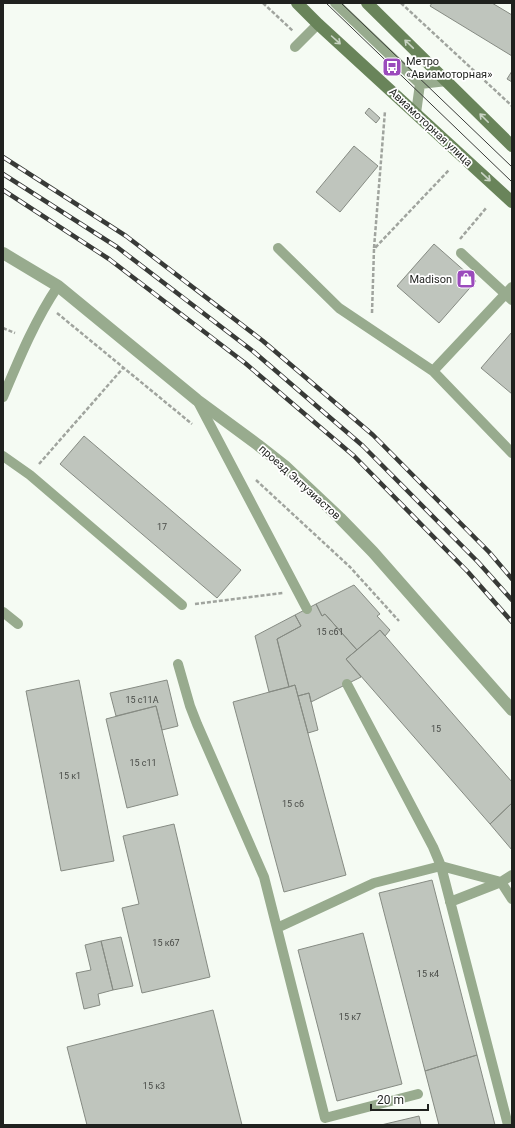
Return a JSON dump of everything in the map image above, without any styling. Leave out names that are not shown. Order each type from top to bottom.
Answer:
[{"type":"main road","name":"Авиамоторная улица","points":[[298,3],[318,24],[512,202]]},
{"type":"main road","points":[[367,3],[512,146]]},
{"type":"street","points":[[3,253],[58,286]]},
{"type":"street","name":"проезд Энтузиастов","points":[[58,286],[197,400],[273,456],[340,518],[373,552],[512,710]]},
{"type":"lane","points":[[335,3],[420,84],[447,81]]},
{"type":"lane","points":[[299,43],[318,24]]},
{"type":"lane","points":[[416,113],[420,84]]},
{"type":"lane","points":[[278,248],[339,308],[433,371],[512,453]]},
{"type":"lane","points":[[433,371],[510,293],[460,253]]},
{"type":"lane","points":[[3,397],[28,338],[46,303],[58,286]]},
{"type":"lane","points":[[197,400],[307,609]]},
{"type":"lane","points":[[3,456],[30,475],[182,606]]},
{"type":"lane","points":[[3,612],[18,624]]},
{"type":"lane","points":[[178,664],[190,706],[197,724],[264,877],[325,1118],[418,1094]]},
{"type":"lane","points":[[347,684],[429,841],[440,866],[508,1125]]},
{"type":"lane","points":[[277,928],[374,883],[440,866],[501,882],[512,899]]},
{"type":"lane","points":[[450,902],[501,882],[512,875]]},
{"type":"path","points":[[263,3],[299,43]]},
{"type":"path","points":[[401,3],[512,106]]},
{"type":"path","points":[[371,329],[374,249],[385,111]]},
{"type":"path","points":[[374,249],[449,170]]},
{"type":"path","points":[[460,253],[460,237],[487,207]]},
{"type":"path","points":[[30,475],[124,367]]},
{"type":"path","points":[[182,606],[298,592]]},
{"type":"building","points":[[432,3],[492,3],[512,15],[512,56],[430,6]]},
{"type":"building","points":[[512,71],[512,82],[507,79]]},
{"type":"building","points":[[369,108],[380,118],[376,123],[365,113]]},
{"type":"building","points":[[354,146],[378,166],[340,212],[316,192]]},
{"type":"building","points":[[434,244],[476,281],[439,323],[397,286]]},
{"type":"building","points":[[512,332],[512,394],[481,368]]},
{"type":"building","points":[[84,436],[241,570],[217,598],[60,464]]},
{"type":"building","points":[[354,585],[380,614],[377,616],[390,630],[385,636],[380,630],[357,650],[325,614],[322,616],[316,604]]},
{"type":"building","points":[[316,604],[322,616],[325,614],[357,650],[346,659],[361,677],[311,702],[309,693],[298,696],[295,685],[289,687],[277,639],[301,626],[295,615]]},
{"type":"building","points":[[295,615],[301,626],[277,639],[289,687],[269,692],[255,636]]},
{"type":"building","points":[[380,630],[512,782],[512,803],[490,824],[346,659]]},
{"type":"building","points":[[79,680],[114,861],[61,871],[26,691]]},
{"type":"building","points":[[167,680],[178,726],[162,730],[156,706],[116,716],[110,693]]},
{"type":"building","points":[[295,685],[346,875],[284,892],[233,702]]},
{"type":"building","points":[[309,693],[318,730],[308,733],[298,696]]},
{"type":"building","points":[[156,706],[178,795],[127,808],[106,719]]},
{"type":"building","points":[[512,803],[512,850],[490,824]]},
{"type":"building","points":[[174,824],[210,977],[142,993],[122,908],[139,904],[123,836]]},
{"type":"building","points":[[432,880],[477,1055],[425,1071],[379,893]]},
{"type":"building","points":[[363,933],[402,1084],[337,1101],[298,950]]},
{"type":"building","points":[[121,937],[133,986],[113,990],[101,941]]},
{"type":"building","points":[[101,941],[113,990],[98,994],[100,1005],[84,1009],[76,973],[91,970],[85,945]]},
{"type":"building","points":[[213,1010],[242,1125],[87,1125],[67,1047]]},
{"type":"building","points":[[477,1055],[495,1125],[439,1125],[425,1071]]},
{"type":"building","points":[[419,1116],[421,1125],[381,1125]]},
{"type":"tram line","points":[[326,3],[512,182]]},
{"type":"tram line","points":[[341,3],[512,167]]},
{"type":"railway","points":[[3,157],[126,236],[263,341],[373,435],[489,552],[512,579]]},
{"type":"railway","points":[[3,174],[117,247],[254,352],[363,446],[478,562],[512,600]]},
{"type":"railway","points":[[3,190],[109,259],[245,363],[354,456],[468,572],[512,622]]},
{"type":"place","name":"Метро «Авиамоторная»","points":[[392,67]]},
{"type":"place","name":"Madison","points":[[466,279]]}]
